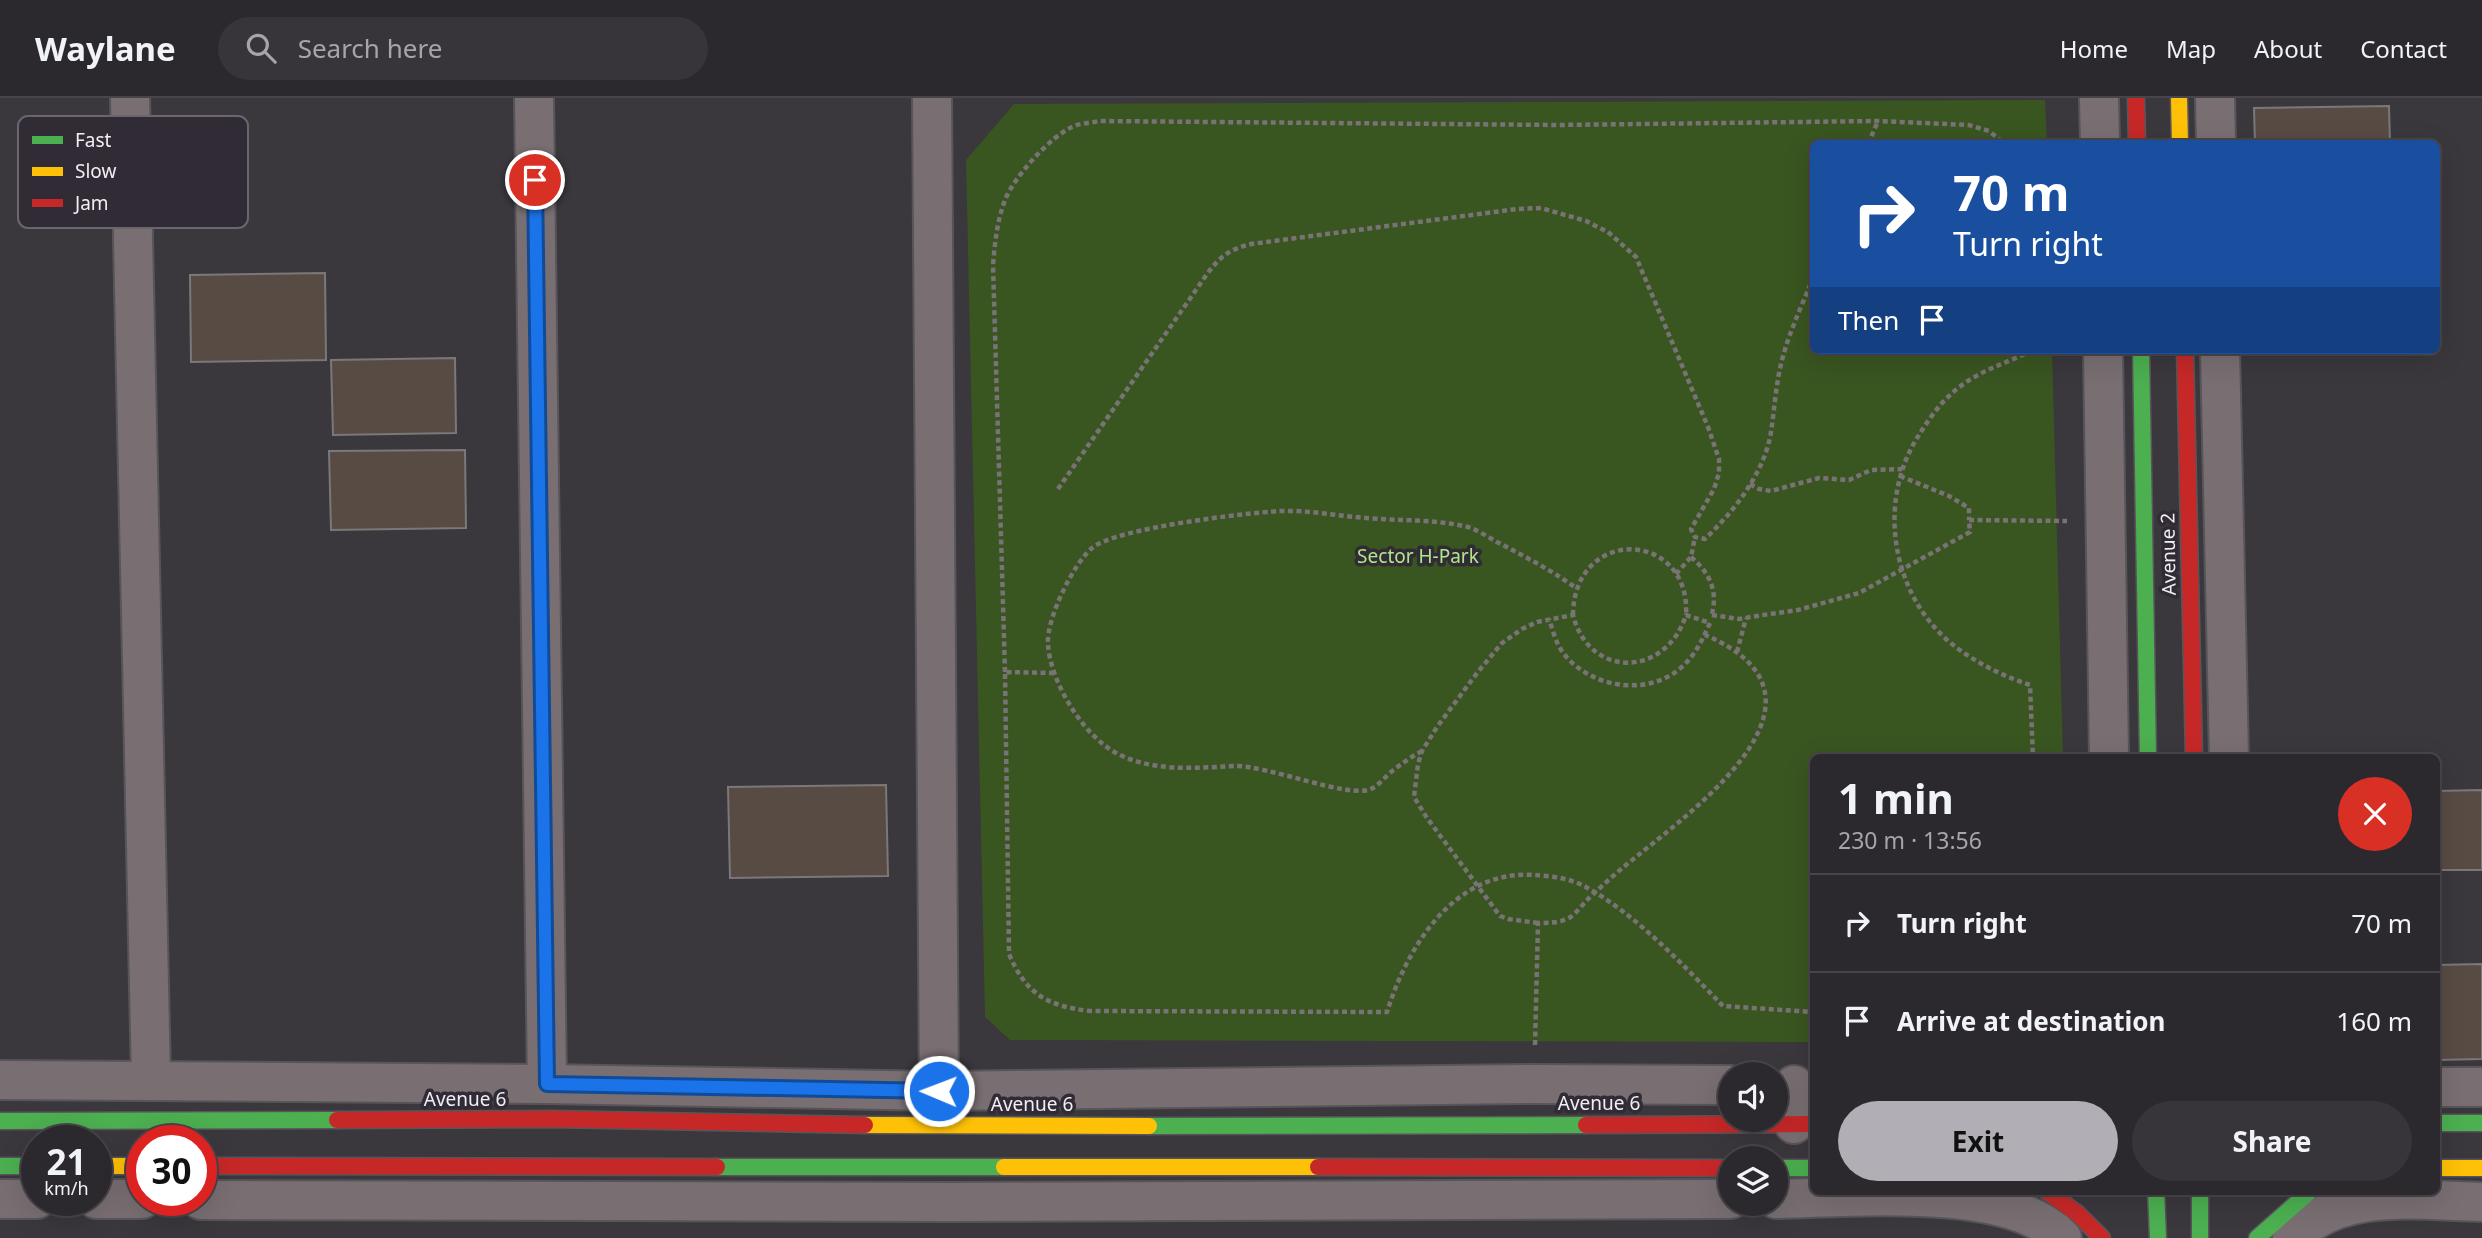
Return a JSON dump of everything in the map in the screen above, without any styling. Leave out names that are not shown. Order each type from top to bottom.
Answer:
[{"type":"main road","points":[[2136,98],[2137,140]]},
{"type":"main road","points":[[2179,98],[2180,140]]},
{"type":"main road","name":"Avenue 2","points":[[2141,354],[2148,754]]},
{"type":"main road","name":"Avenue 2","points":[[2185,354],[2194,754]]},
{"type":"main road","name":"Avenue 6","points":[[0,1121],[552,1119],[945,1126],[1804,1124]]},
{"type":"main road","points":[[2440,1124],[2482,1124]]},
{"type":"main road","points":[[0,1166],[21,1166]]},
{"type":"main road","points":[[217,1166],[1718,1168]]},
{"type":"main road","points":[[2440,1168],[2482,1168]]},
{"type":"main road","points":[[2052,1195],[2078,1214],[2102,1238]]},
{"type":"main road","points":[[2156,1195],[2158,1238]]},
{"type":"main road","points":[[2200,1195],[2200,1238]]},
{"type":"main road","points":[[2257,1238],[2306,1195]]},
{"type":"street","points":[[130,98],[130,116]]},
{"type":"street","points":[[534,98],[547,1084]]},
{"type":"street","points":[[932,98],[939,1091]]},
{"type":"street","points":[[2099,98],[2100,140]]},
{"type":"street","points":[[2215,98],[2216,140]]},
{"type":"street","points":[[133,228],[151,1080]]},
{"type":"street","points":[[2103,354],[2109,754]]},
{"type":"street","points":[[2221,354],[2229,754]]},
{"type":"street","points":[[0,1080],[547,1084],[939,1091],[1533,1084],[1718,1085]]},
{"type":"street","points":[[1794,1085],[1804,1124]]},
{"type":"street","points":[[2440,1087],[2482,1087]]},
{"type":"street","points":[[1927,1195],[2000,1206],[2034,1218],[2055,1230],[2062,1238]]},
{"type":"street","points":[[0,1199],[21,1199]]},
{"type":"street","points":[[217,1199],[951,1202],[1718,1199]]},
{"type":"street","points":[[2292,1238],[2316,1219],[2346,1206],[2370,1201],[2482,1202]]},
{"type":"path","points":[[1810,1012],[1723,1006],[1654,939],[1595,893],[1579,883],[1554,877],[1517,874],[1477,886],[1450,904],[1423,934],[1401,973],[1387,1012],[1090,1011],[1051,1003],[1032,990],[1017,972],[1009,954],[1005,672],[993,265],[996,230],[1006,197],[1046,146],[1072,127],[1099,121],[1558,125],[1878,121],[1969,125],[1989,131],[2000,140]]},
{"type":"path","points":[[1870,140],[1878,121]]},
{"type":"path","points":[[1058,489],[1221,256],[1251,244],[1541,208],[1586,221],[1608,232],[1636,257],[1708,427],[1719,459],[1719,473],[1714,489],[1691,528],[1695,537],[1691,556],[1676,573]]},
{"type":"path","points":[[1695,537],[1704,539],[1723,521],[1750,484],[1763,460],[1768,446],[1784,353],[1810,286]]},
{"type":"path","points":[[2023,354],[1976,376],[1949,396],[1929,419],[1912,447],[1901,473],[1894,514],[1895,540],[1901,569],[1929,619],[1947,639],[2006,677],[2030,685],[2034,754]]},
{"type":"path","points":[[1712,615],[1746,618],[1798,610],[1841,599],[1859,593],[1970,532],[1969,508],[1901,473],[1871,470],[1849,480],[1819,478],[1771,491],[1750,484]]},
{"type":"path","points":[[1422,751],[1404,761],[1371,789],[1357,791],[1249,766],[1177,768],[1142,764],[1115,753],[1096,737],[1070,707],[1054,673],[1047,642],[1056,607],[1069,576],[1092,548],[1109,539],[1140,530],[1280,511],[1441,523],[1470,528],[1555,573],[1576,588]]},
{"type":"path","points":[[1969,520],[2106,522]]},
{"type":"path","points":[[1636,549],[1650,552],[1676,573],[1687,601],[1686,615],[1675,638],[1655,657],[1640,662],[1624,662],[1596,652],[1577,632],[1573,615],[1576,588],[1593,562],[1606,554],[1636,549]]},
{"type":"path","points":[[1549,619],[1555,639],[1571,662],[1594,678],[1623,685],[1650,683],[1675,672],[1691,657],[1705,635],[1715,598],[1707,572],[1691,556]]},
{"type":"path","points":[[1573,615],[1549,619],[1521,629],[1502,643],[1477,673],[1422,751],[1414,783],[1414,797],[1427,818],[1500,916],[1508,919],[1554,923],[1571,917],[1618,871],[1708,799],[1745,757],[1759,731],[1765,710],[1764,686],[1755,670],[1737,652],[1705,635]]},
{"type":"path","points":[[1686,615],[1710,622]]},
{"type":"path","points":[[1737,652],[1746,618]]},
{"type":"path","points":[[1005,672],[1054,673]]},
{"type":"path","points":[[1533,1084],[1538,923]]},
{"type":"green space","name":"Sector H-Park","points":[[2045,100],[2047,140],[1810,140],[1810,354],[2052,354],[2063,754],[1810,754],[1810,1042],[1010,1040],[985,1017],[966,160],[1014,104]]},
{"type":"building","points":[[2389,106],[2390,140],[2255,140],[2254,108]]},
{"type":"building","points":[[325,273],[326,360],[191,362],[190,275]]},
{"type":"building","points":[[455,358],[456,433],[333,435],[331,360]]},
{"type":"building","points":[[465,450],[466,528],[331,530],[329,451]]},
{"type":"building","points":[[886,785],[888,876],[730,878],[728,787]]},
{"type":"building","points":[[2482,790],[2482,870],[2440,870],[2440,791]]},
{"type":"building","points":[[2482,964],[2482,1059],[2440,1060],[2440,965]]},
{"type":"traffic: fast","points":[[2141,354],[2148,754]]},
{"type":"traffic: fast","points":[[0,1121],[337,1120]]},
{"type":"traffic: fast","points":[[2440,1123],[2482,1123]]},
{"type":"traffic: fast","points":[[1149,1126],[1586,1125]]},
{"type":"traffic: fast","points":[[0,1166],[21,1166]]},
{"type":"traffic: fast","points":[[717,1167],[1004,1167]]},
{"type":"traffic: fast","points":[[1788,1168],[1810,1168]]},
{"type":"traffic: fast","points":[[2156,1195],[2158,1238]]},
{"type":"traffic: fast","points":[[2200,1195],[2200,1238]]},
{"type":"traffic: fast","points":[[2257,1238],[2306,1195]]},
{"type":"traffic: slow","points":[[2179,98],[2180,140]]},
{"type":"traffic: slow","points":[[865,1125],[1149,1126]]},
{"type":"traffic: slow","points":[[112,1166],[126,1166]]},
{"type":"traffic: slow","points":[[1004,1167],[1318,1167]]},
{"type":"traffic: slow","points":[[2440,1168],[2482,1168]]},
{"type":"traffic: jam","points":[[2136,98],[2137,140]]},
{"type":"traffic: jam","points":[[2185,354],[2194,754]]},
{"type":"traffic: jam","points":[[337,1120],[553,1119],[865,1125]]},
{"type":"traffic: jam","points":[[1586,1125],[1810,1124]]},
{"type":"traffic: jam","points":[[217,1166],[717,1167]]},
{"type":"traffic: jam","points":[[1318,1167],[1718,1168]]},
{"type":"traffic: jam","points":[[2052,1195],[2078,1214],[2102,1238]]},
{"type":"route","points":[[535,180],[547,1084],[939,1091]]}]
